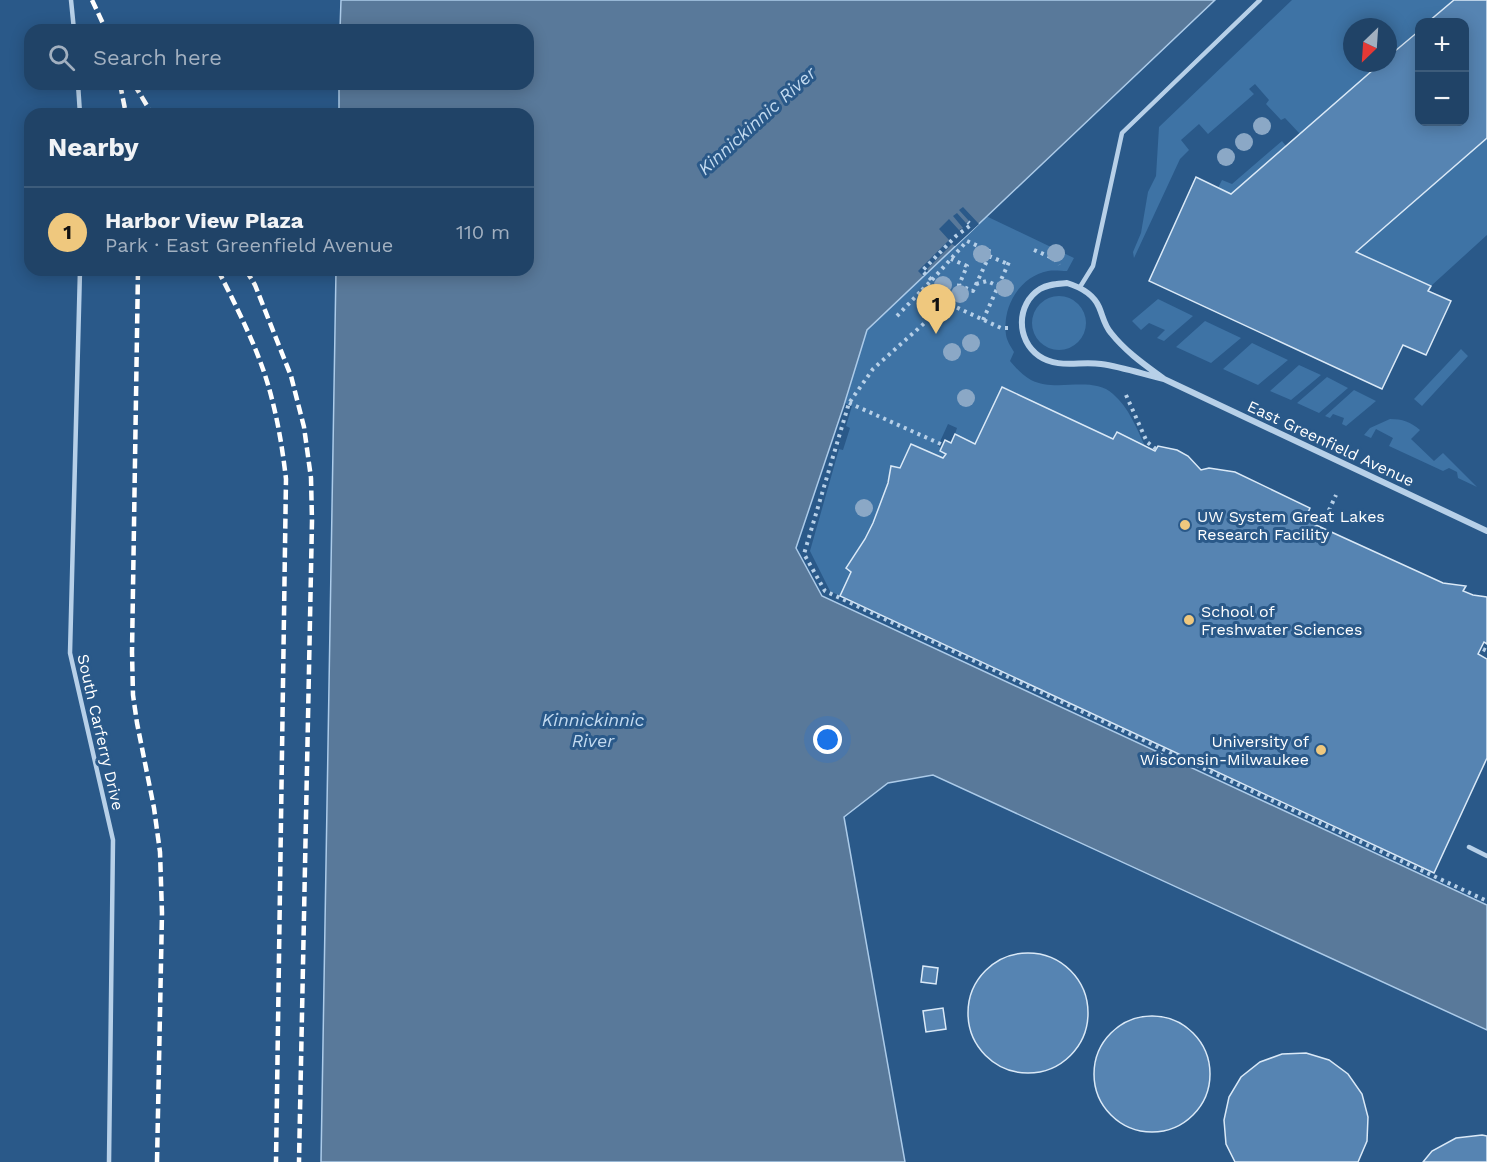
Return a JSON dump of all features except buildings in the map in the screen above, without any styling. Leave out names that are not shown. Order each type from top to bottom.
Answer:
[{"type":"street","points":[[1022,328],[1024,309],[1030,298],[1040,290],[1053,284],[1067,283],[1080,287]]},
{"type":"street","name":"East Greenfield Avenue","points":[[1080,287],[1091,295],[1099,307],[1106,326],[1122,346],[1164,379]]},
{"type":"street","name":"East Greenfield Avenue","points":[[1022,328],[1029,346],[1049,362],[1061,365],[1102,364],[1164,379],[1487,531]]},
{"type":"lane","points":[[71,0],[73,24]]},
{"type":"lane","points":[[1080,287],[1093,266],[1122,134],[1260,0]]},
{"type":"lane","points":[[78,90],[80,108]]},
{"type":"lane","name":"South Carferry Drive","points":[[80,276],[70,653],[113,840],[109,1162]]},
{"type":"lane","points":[[1469,848],[1487,856]]},
{"type":"path","points":[[932,280],[922,271],[970,225],[968,222]]},
{"type":"path","points":[[897,316],[967,241],[991,252],[973,291],[959,285],[967,266],[951,259]]},
{"type":"path","points":[[1034,250],[1055,259],[1059,265]]},
{"type":"path","points":[[983,320],[1009,263],[989,256]]},
{"type":"path","points":[[976,284],[987,281],[998,286]]},
{"type":"path","points":[[921,291],[1001,328],[1022,328]]},
{"type":"path","points":[[946,303],[873,369],[849,403],[804,554],[825,591],[1487,901]]},
{"type":"path","points":[[1126,395],[1147,442],[1156,449]]},
{"type":"path","points":[[849,403],[943,445]]},
{"type":"path","points":[[1307,514],[1324,521],[1336,495]]},
{"type":"shaded area","points":[[1292,0],[1454,0],[1433,18],[1415,18],[1415,33],[1397,49],[1397,18],[1343,18],[1343,72],[1371,72],[1300,134],[1285,118],[1281,120],[1266,104],[1269,100],[1255,84],[1249,89],[1254,94],[1208,134],[1199,124],[1181,140],[1189,150],[1180,159],[1134,258],[1133,252],[1141,233],[1148,192],[1156,176],[1159,127]]},
{"type":"shaded area","points":[[1487,138],[1487,235],[1431,286],[1356,252]]},
{"type":"shaded area","points":[[1282,141],[1286,146],[1231,194],[1218,188],[1222,180],[1232,184]]},
{"type":"shaded area","points":[[986,216],[1074,258],[1067,271],[1038,274],[1021,287],[1015,295],[1005,324],[1009,344],[1014,352],[1010,361],[1025,376],[1041,384],[1104,388],[1123,405],[1145,446],[1117,432],[1113,439],[1002,387],[975,444],[955,434],[957,428],[948,424],[938,446],[942,448],[940,451],[946,454],[943,458],[911,444],[900,468],[891,466],[878,513],[863,543],[846,567],[851,572],[840,596],[830,591],[810,551],[839,449],[843,450],[850,428],[846,426],[852,406],[845,403],[867,330]]},
{"type":"shaded area","points":[[1059,296],[1069,298],[1078,304],[1084,313],[1086,323],[1084,333],[1078,342],[1069,348],[1059,350],[1049,348],[1040,342],[1034,333],[1032,323],[1034,313],[1040,304],[1049,298]]},
{"type":"shaded area","points":[[1158,299],[1193,316],[1164,341],[1157,338],[1165,330],[1149,323],[1141,330],[1132,321]]},
{"type":"shaded area","points":[[1205,321],[1241,338],[1211,363],[1176,347]]},
{"type":"shaded area","points":[[1252,343],[1288,360],[1258,385],[1223,369]]},
{"type":"shaded area","points":[[1461,349],[1468,356],[1422,406],[1414,399]]},
{"type":"shaded area","points":[[1299,365],[1321,375],[1291,400],[1270,391]]},
{"type":"shaded area","points":[[1327,377],[1348,388],[1319,413],[1297,403]]},
{"type":"shaded area","points":[[1354,390],[1376,401],[1346,426],[1342,424],[1344,418],[1333,414],[1330,418],[1325,416]]},
{"type":"shaded area","points":[[1390,419],[1417,427],[1420,430],[1411,439],[1434,461],[1443,453],[1477,487],[1458,478],[1457,472],[1449,468],[1443,471],[1389,446],[1393,438],[1376,429],[1371,438],[1364,435],[1370,428]]},
{"type":"water","name":"Kinnickinnic River","points":[[341,0],[1215,0],[867,330],[796,548],[822,596],[1487,905],[1487,1030],[933,775],[888,783],[844,817],[905,1162],[321,1162],[336,276],[534,276],[534,108],[339,108],[339,90],[534,90],[534,24],[340,24]]},
{"type":"pier","points":[[963,207],[979,224],[955,246],[952,244],[923,276],[918,271],[949,240],[939,229],[949,219],[959,230],[963,228],[953,216],[957,213],[966,223],[969,221],[959,210]]},
{"type":"railway","points":[[92,0],[103,24]]},
{"type":"railway","points":[[121,90],[125,108]]},
{"type":"railway","points":[[138,90],[148,108]]},
{"type":"railway","points":[[138,276],[132,652],[133,695],[160,852],[162,913],[157,1162]]},
{"type":"railway","points":[[221,276],[265,375],[278,427],[286,479],[276,1162]]},
{"type":"railway","points":[[250,276],[291,376],[304,427],[311,478],[299,1162]]},
{"type":"place","name":"Harbor View Plaza","points":[[936,334]]},
{"type":"place","name":"UW System Great Lakes Research Facility","points":[[1185,525]]},
{"type":"place","name":"School of Freshwater Sciences","points":[[1189,620]]},
{"type":"place","name":"University of Wisconsin-Milwaukee","points":[[1321,750]]}]
